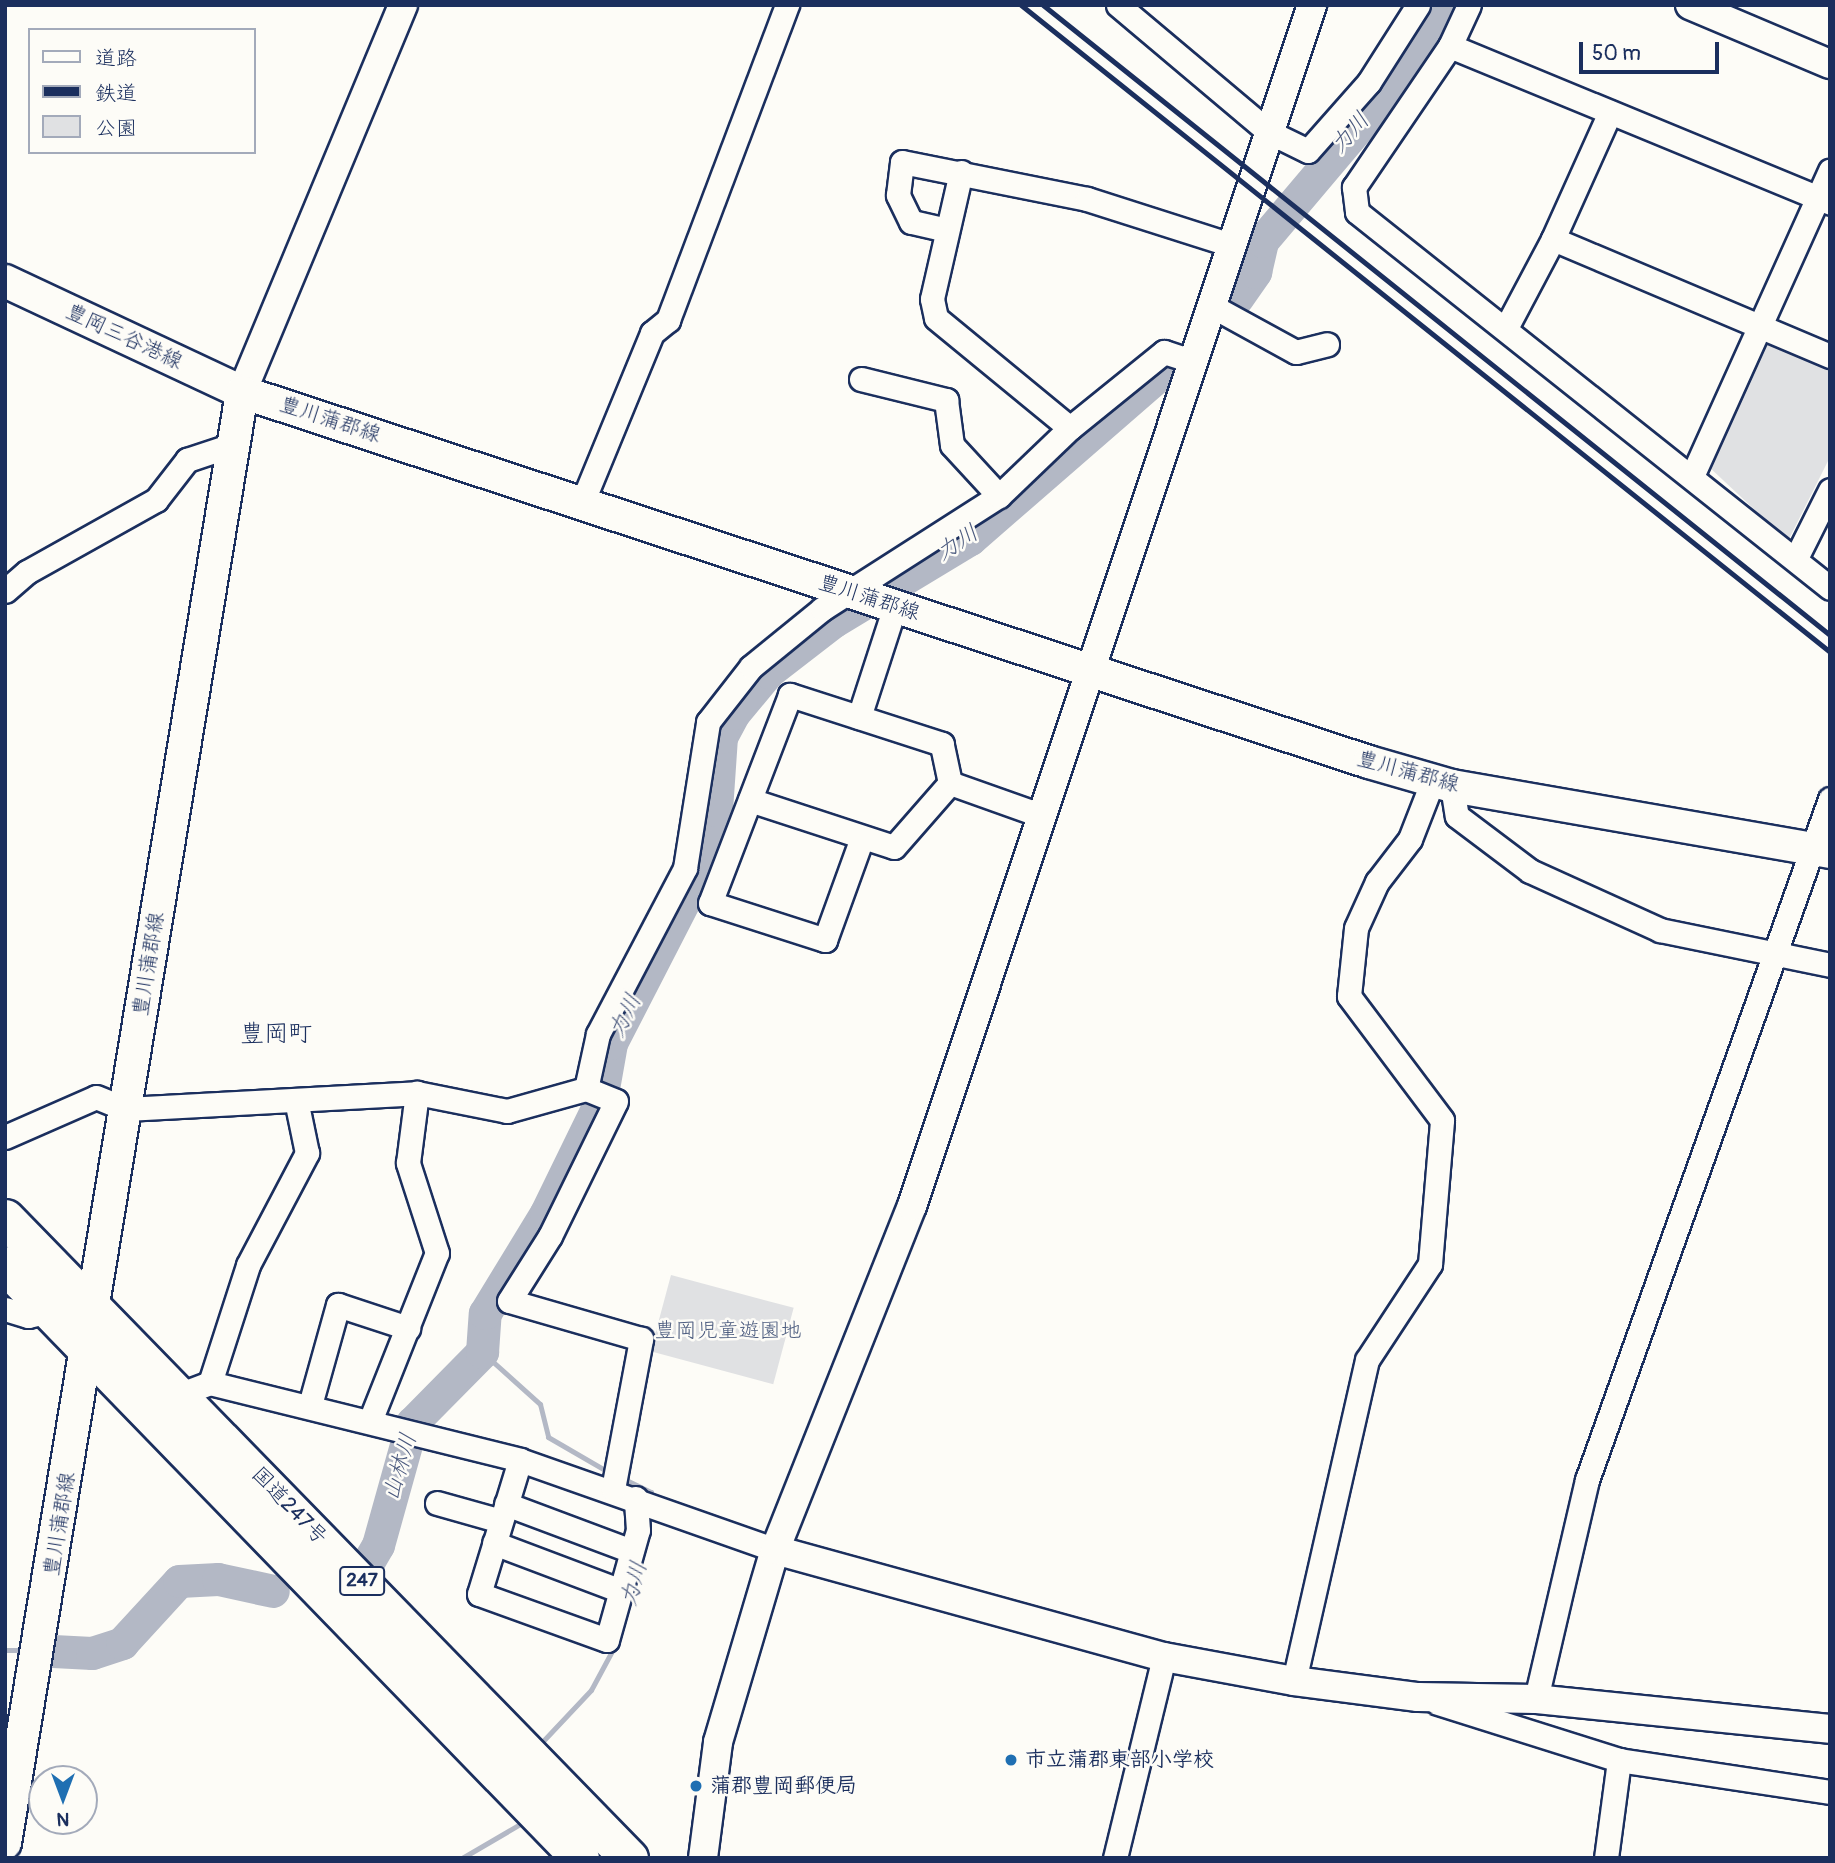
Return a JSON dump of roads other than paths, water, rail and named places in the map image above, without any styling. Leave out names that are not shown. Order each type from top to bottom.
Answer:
[{"type":"highway","name":"国道247号","points":[[5,1218],[92,1307],[196,1389],[629,1858]]},
{"type":"highway","name":"国道247号","points":[[5,1265],[580,1858]]},
{"type":"main road","name":"豊岡三谷港線","points":[[5,281],[243,392]]},
{"type":"main road","name":"豊川蒲郡線","points":[[5,1843],[232,445],[243,392],[1088,671],[1443,783],[1819,850]]},
{"type":"street","points":[[243,392],[402,5]]},
{"type":"street","points":[[582,503],[652,333],[668,320],[787,5]]},
{"type":"street","points":[[703,1858],[718,1742],[775,1550],[912,1206],[1191,361],[1312,5]]},
{"type":"street","points":[[1130,9],[1269,132],[1308,151],[1369,82],[1418,5]]},
{"type":"street","points":[[1469,5],[1450,46],[1357,181],[1353,204],[1693,474],[1830,587]]},
{"type":"street","points":[[1690,5],[1830,64]]},
{"type":"street","points":[[1450,46],[1823,200]]},
{"type":"street","points":[[1507,326],[1553,239],[1610,111]]},
{"type":"street","points":[[947,230],[911,222],[898,195],[902,162],[1087,199],[1231,245]]},
{"type":"street","points":[[1693,474],[1759,326],[1823,200],[1830,171]]},
{"type":"street","points":[[961,172],[932,299],[936,318],[1070,428]]},
{"type":"street","points":[[1553,239],[1830,356]]},
{"type":"street","points":[[1210,305],[1296,352],[1327,344]]},
{"type":"street","points":[[596,1093],[598,1034],[685,868],[708,722],[751,667],[870,598],[999,496],[1070,428],[1164,352],[1191,361]]},
{"type":"street","points":[[861,379],[946,400],[951,445],[999,496]]},
{"type":"street","points":[[5,591],[27,572],[156,500],[187,460],[232,445]]},
{"type":"street","points":[[1796,558],[1830,490]]},
{"type":"street","points":[[859,718],[870,598]]},
{"type":"street","points":[[750,800],[894,847],[905,841],[950,783],[942,744],[789,695],[710,903],[825,940],[862,838]]},
{"type":"street","points":[[950,783],[1040,815]]},
{"type":"street","points":[[1443,783],[1457,817],[1531,871],[1660,930],[1830,965]]},
{"type":"street","points":[[1294,1681],[1367,1360],[1430,1264],[1442,1120],[1349,996],[1356,928],[1377,882],[1410,839],[1443,783]]},
{"type":"street","points":[[1536,1699],[1587,1480],[1776,956],[1819,850],[1830,799]]},
{"type":"street","points":[[5,1137],[96,1097],[125,1109],[417,1093],[508,1111],[596,1093],[616,1101],[551,1236],[509,1301],[641,1339],[614,1479]]},
{"type":"street","points":[[370,1421],[438,1253],[408,1163],[417,1093]]},
{"type":"street","points":[[296,1100],[307,1153],[248,1265],[196,1389],[310,1405],[520,1460],[614,1479],[647,1502],[775,1550],[1164,1657],[1294,1681],[1418,1697],[1536,1699],[1830,1729]]},
{"type":"street","points":[[310,1405],[338,1305],[408,1328]]},
{"type":"street","points":[[5,1309],[28,1316],[50,1311]]},
{"type":"street","points":[[520,1460],[479,1594],[607,1640],[647,1502]]},
{"type":"street","points":[[437,1503],[501,1523],[632,1551]]},
{"type":"street","points":[[501,1523],[621,1591]]},
{"type":"street","points":[[1115,1858],[1164,1657]]},
{"type":"street","points":[[1418,1697],[1619,1760],[1830,1791]]},
{"type":"street","points":[[1605,1858],[1619,1760]]},
{"type":"waterway","name":"力川","points":[[1237,298],[1255,272],[1262,241],[1409,67],[1447,5]]},
{"type":"waterway","name":"力川","points":[[367,1564],[378,1545],[412,1423],[482,1352],[485,1313],[546,1213],[601,1100],[611,1043],[701,868],[716,810],[721,737],[734,713],[768,672],[834,621],[970,539],[1163,371]]},
{"type":"waterway","name":"力川","points":[[482,1352],[540,1404],[548,1437],[610,1473]]},
{"type":"waterway","name":"力川","points":[[622,1478],[651,1492],[650,1499]]},
{"type":"waterway","name":"山林川","points":[[53,1651],[92,1653],[122,1643],[179,1581],[218,1579],[273,1591]]},
{"type":"waterway","name":"力川","points":[[543,1741],[591,1690],[619,1638]]},
{"type":"waterway","name":"山林川","points":[[5,1650],[26,1650]]},
{"type":"waterway","name":"力川","points":[[462,1858],[522,1823]]},
{"type":"railway","points":[[1021,5],[1830,652]]},
{"type":"railway","points":[[1043,5],[1830,635]]},
{"type":"place","name":"市立蒲郡東部小学校","points":[[1011,1760]]},
{"type":"place","name":"蒲郡豊岡郵便局","points":[[696,1786]]},
{"type":"district","name":"豊岡町","points":[[276,1034]]},
{"type":"park label","name":"豊岡児童遊園地","points":[[728,1331]]}]
